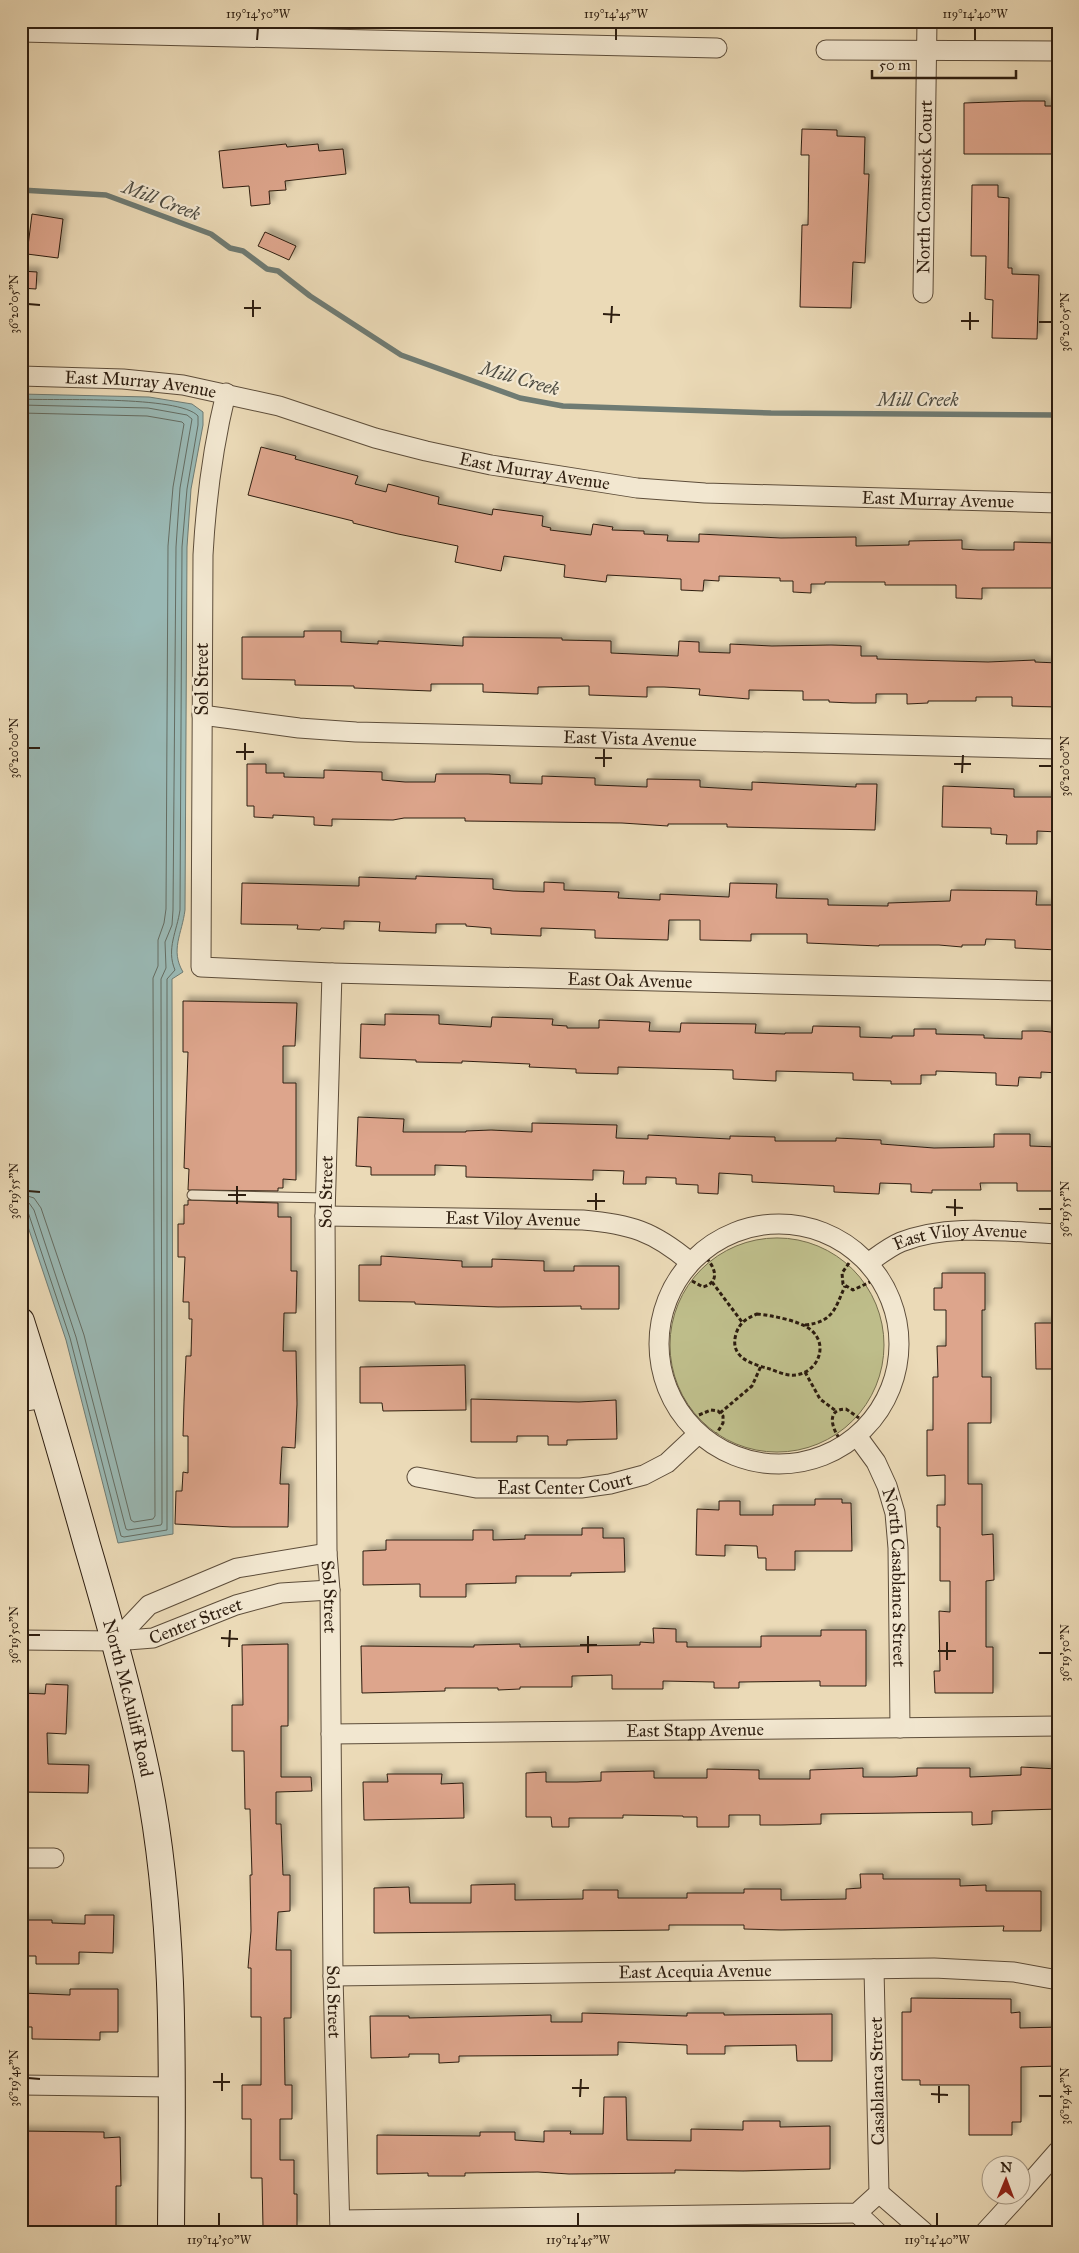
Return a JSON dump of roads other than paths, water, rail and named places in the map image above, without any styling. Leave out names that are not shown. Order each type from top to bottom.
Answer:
[{"type":"street","name":"North Comstock Court","points":[[923,293],[927,21]]},
{"type":"street","points":[[21,32],[176,28],[717,48]]},
{"type":"street","points":[[826,50],[1058,51]]},
{"type":"street","name":"East Murray Avenue","points":[[21,376],[123,379],[183,385],[280,406],[375,438],[426,451],[491,466],[608,484],[714,494],[1058,503]]},
{"type":"street","name":"Sol Street","points":[[201,967],[202,598],[206,502],[226,393]]},
{"type":"street","name":"East Vista Avenue","points":[[202,715],[300,728],[356,732],[1058,749]]},
{"type":"street","name":"East Oak Avenue","points":[[201,967],[332,973],[1058,991]]},
{"type":"street","name":"Sol Street","points":[[332,973],[325,1207],[327,1554],[330,1590],[333,1976],[340,2226]]},
{"type":"street","name":"East Viloy Avenue","points":[[325,1207],[613,1222],[640,1229],[661,1239],[690,1262]]},
{"type":"street","points":[[760,1224],[799,1224],[836,1237],[868,1263],[889,1292],[900,1330],[898,1369],[884,1406],[857,1436],[829,1454],[795,1464],[761,1464],[727,1454],[698,1434],[673,1404],[659,1367],[658,1328],[670,1290],[690,1262],[724,1236],[760,1224]]},
{"type":"street","name":"East Viloy Avenue","points":[[868,1263],[900,1242],[946,1232],[972,1230],[1058,1234]]},
{"type":"street","name":"North McAuliff Road","points":[[21,1322],[33,1400],[115,1641],[148,1781],[163,1889],[170,1999],[172,2087],[171,2232]]},
{"type":"street","name":"East Center Court","points":[[417,1477],[476,1488],[581,1488],[610,1484],[644,1475],[668,1463],[698,1434]]},
{"type":"street","name":"North Casablanca Street","points":[[857,1436],[876,1462],[887,1486],[894,1513],[898,1548],[900,1728]]},
{"type":"street","name":"Center Street","points":[[115,1641],[149,1605],[237,1568],[283,1559],[327,1554]]},
{"type":"street","name":"Center Street","points":[[115,1641],[153,1638],[236,1605],[281,1593],[330,1590]]},
{"type":"street","points":[[21,1640],[115,1641]]},
{"type":"street","name":"East Stapp Avenue","points":[[331,1734],[1058,1726]]},
{"type":"street","points":[[21,1858],[54,1858]]},
{"type":"street","name":"East Acequia Avenue","points":[[333,1976],[874,1969],[985,1970],[1058,1980]]},
{"type":"street","name":"Casablanca Street","points":[[869,2203],[874,1969]]},
{"type":"street","points":[[21,2085],[172,2087]]},
{"type":"street","points":[[1032,2181],[1058,2151]]},
{"type":"street","points":[[869,2203],[877,2232]]},
{"type":"street","points":[[340,2226],[750,2223],[869,2203],[924,2232]]},
{"type":"street","points":[[985,2232],[1009,2206]]},
{"type":"lane","points":[[192,1195],[325,1207]]},
{"type":"water","points":[[21,394],[149,397],[192,404],[203,412],[203,425],[191,489],[187,547],[185,910],[177,949],[179,964],[183,972],[172,979],[173,1534],[118,1543],[66,1340],[21,1206]]},
{"type":"waterway","name":"Mill Creek","points":[[21,190],[106,195],[211,234],[230,248],[243,251],[267,269],[278,271],[310,296],[401,355],[520,398],[563,406],[771,413],[1058,415]]}]
